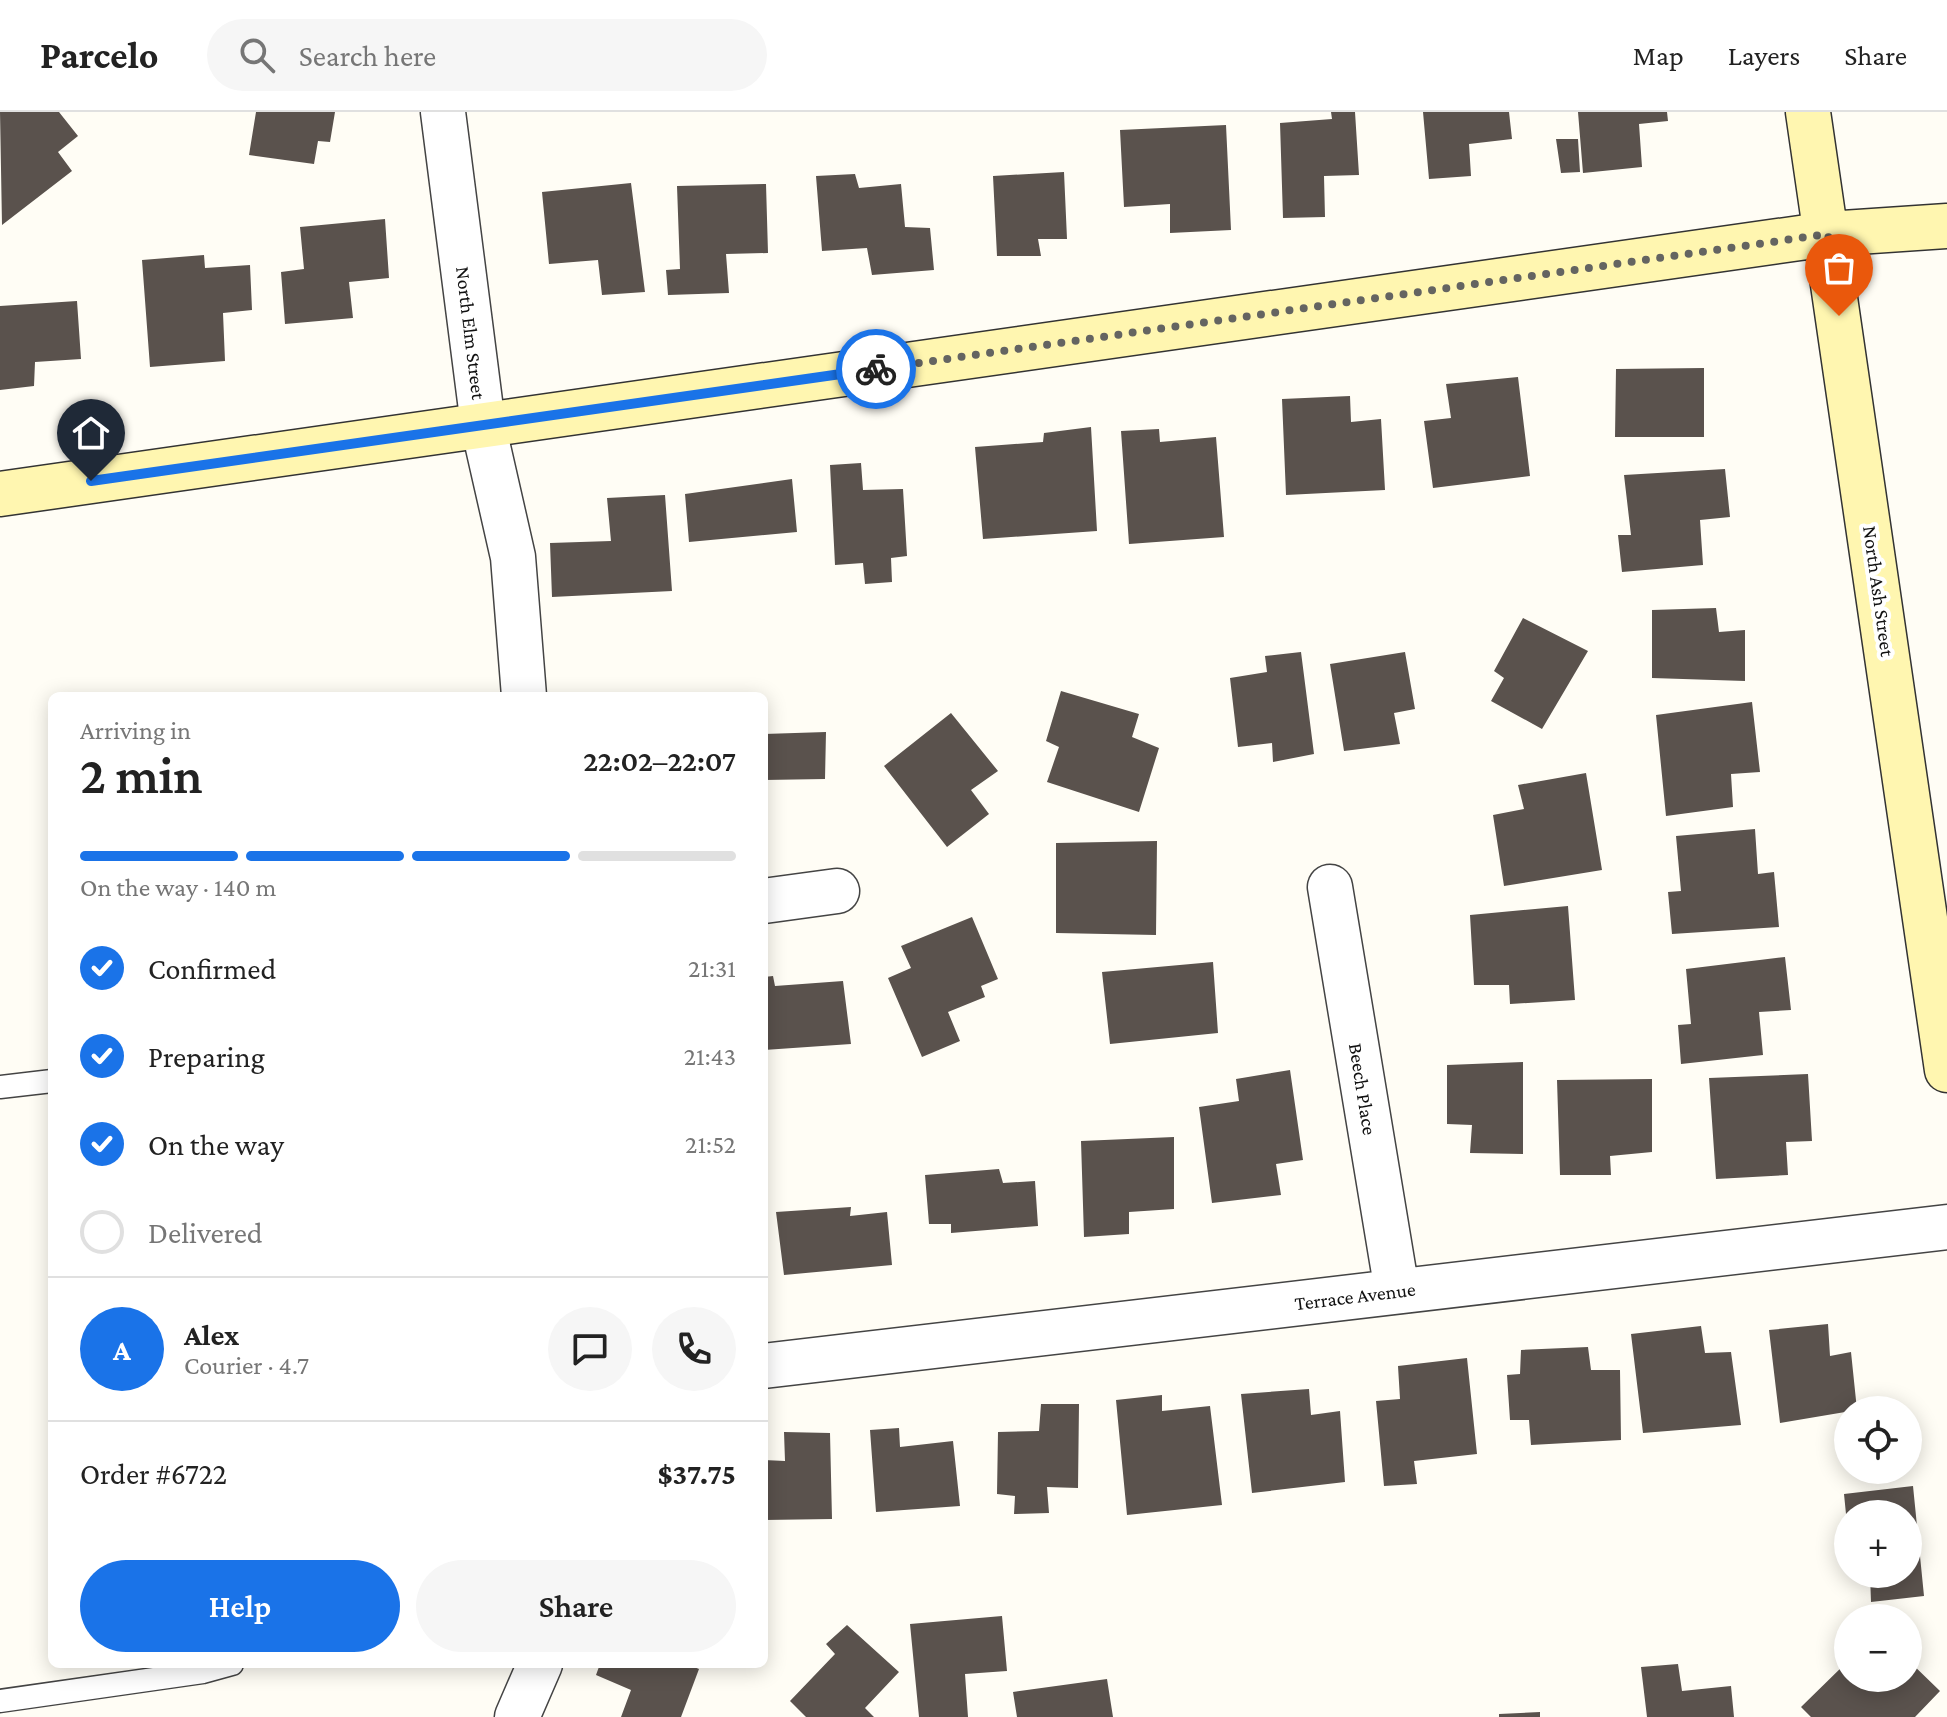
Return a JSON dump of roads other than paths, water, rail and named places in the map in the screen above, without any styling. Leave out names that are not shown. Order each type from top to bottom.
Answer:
[{"type":"street","name":"North Elm Street","points":[[443,112],[483,425],[513,557],[524,692]]},
{"type":"street","name":"North Ash Street","points":[[1808,112],[1947,1070]]},
{"type":"street","points":[[0,494],[1828,234],[1947,226]]},
{"type":"street","name":"Beech Place","points":[[1330,887],[1397,1291]]},
{"type":"street","points":[[768,900],[837,891]]},
{"type":"street","name":"Terrace Avenue","points":[[768,1366],[1947,1227]]},
{"type":"street","points":[[517,1717],[538,1668]]},
{"type":"lane","points":[[0,1087],[48,1081]]},
{"type":"lane","points":[[0,1701],[218,1668]]}]
